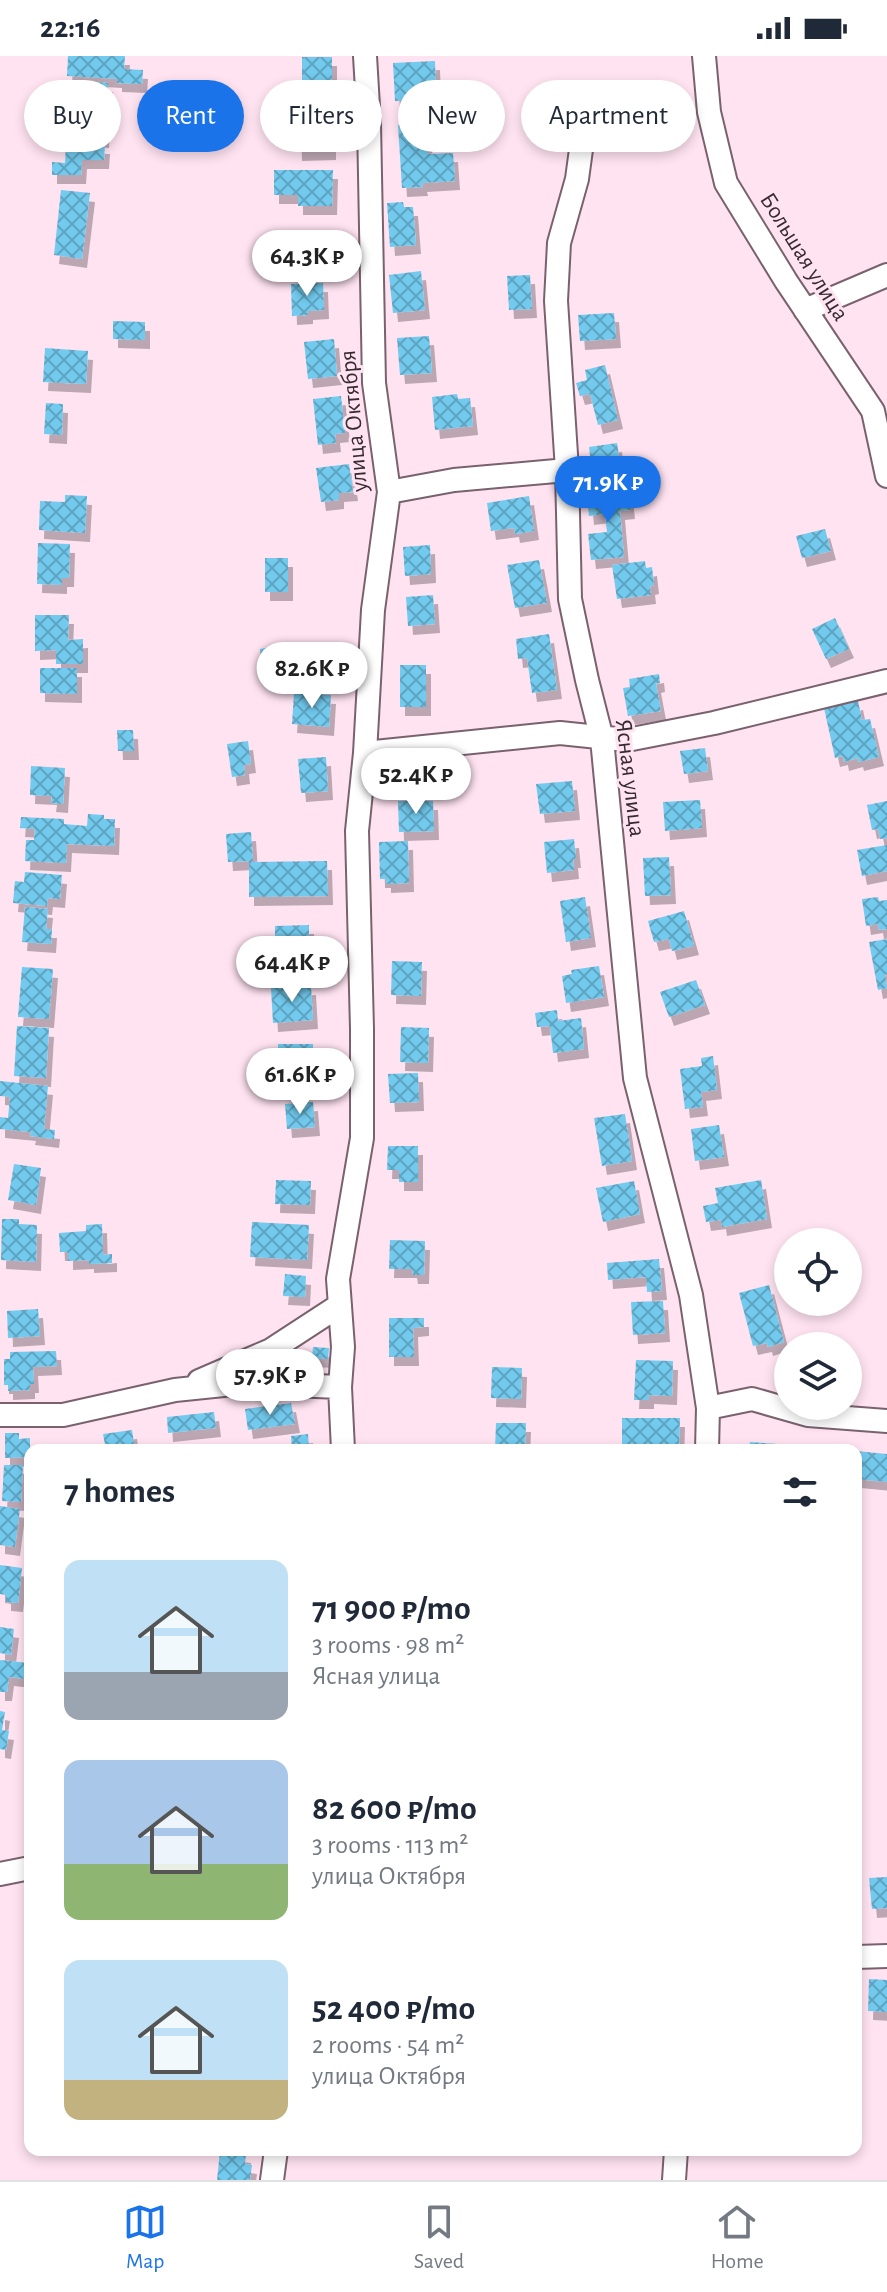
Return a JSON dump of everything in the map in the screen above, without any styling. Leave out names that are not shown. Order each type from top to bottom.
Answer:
[{"type":"street","name":"улица Октября","points":[[343,1444],[340,1387],[343,1347],[338,1279],[362,1138],[357,831],[373,610],[389,492],[374,383],[365,56]]},
{"type":"street","name":"Большая улица","points":[[704,56],[709,112],[726,183],[805,310],[873,411],[887,476]]},
{"type":"street","name":"Ясная улица","points":[[581,152],[577,179],[559,243],[556,301],[567,470],[570,599],[602,739],[635,1078],[691,1295],[708,1408],[707,1444]]},
{"type":"street","points":[[805,310],[887,275]]},
{"type":"street","points":[[389,492],[454,480],[567,470]]},
{"type":"street","points":[[365,753],[560,733],[627,740],[887,681]]},
{"type":"street","points":[[175,1390],[271,1350],[340,1305]]},
{"type":"street","points":[[0,1415],[63,1415],[175,1390],[243,1383],[340,1387]]},
{"type":"street","points":[[708,1408],[752,1399],[808,1415],[887,1421]]},
{"type":"street","points":[[0,1874],[24,1869]]},
{"type":"street","points":[[862,1957],[887,1956]]},
{"type":"street","points":[[272,2180],[275,2156]]},
{"type":"street","points":[[674,2180],[676,2156]]},
{"type":"building","points":[[68,56],[125,56],[124,69],[143,70],[142,80],[137,80],[137,84],[121,83],[117,79],[67,76]]},
{"type":"building","points":[[302,57],[332,57],[332,80],[302,80]]},
{"type":"building","points":[[435,61],[436,80],[398,80],[398,101],[395,101],[393,63]]},
{"type":"building","points":[[66,152],[105,152],[104,160],[82,160],[81,175],[52,175],[52,162],[65,163]]},
{"type":"building","points":[[400,152],[453,153],[455,181],[402,188]]},
{"type":"building","points":[[274,170],[333,170],[332,206],[298,206],[298,195],[274,195]]},
{"type":"building","points":[[61,190],[90,193],[82,259],[54,255]]},
{"type":"building","points":[[403,202],[404,207],[413,207],[416,245],[390,247],[387,203]]},
{"type":"building","points":[[307,230],[330,231],[329,266],[305,265]]},
{"type":"building","points":[[421,271],[425,310],[393,313],[389,275]]},
{"type":"building","points":[[530,275],[532,309],[509,310],[507,276]]},
{"type":"building","points":[[323,283],[324,310],[292,316],[291,284]]},
{"type":"building","points":[[614,313],[616,339],[580,341],[578,315]]},
{"type":"building","points":[[113,321],[145,322],[145,340],[113,339]]},
{"type":"building","points":[[429,336],[432,373],[400,375],[397,338]]},
{"type":"building","points":[[334,339],[337,376],[308,379],[304,342]]},
{"type":"building","points":[[45,348],[88,351],[86,384],[43,382]]},
{"type":"building","points":[[605,365],[618,420],[598,425],[590,394],[580,396],[576,383],[587,380],[585,370]]},
{"type":"building","points":[[457,394],[458,399],[470,398],[473,426],[435,430],[432,397]]},
{"type":"building","points":[[341,396],[345,433],[335,434],[336,443],[318,445],[313,399]]},
{"type":"building","points":[[46,403],[63,404],[62,435],[44,434]]},
{"type":"building","points":[[617,443],[622,476],[593,480],[589,447]]},
{"type":"building","points":[[349,464],[353,492],[339,493],[339,500],[321,502],[316,468]]},
{"type":"building","points":[[628,491],[630,510],[620,511],[624,557],[591,560],[588,534],[607,532],[605,514],[589,516],[587,495]]},
{"type":"building","points":[[65,495],[87,496],[85,533],[39,530],[40,501],[65,502]]},
{"type":"building","points":[[529,496],[534,531],[515,534],[514,528],[491,531],[487,503]]},
{"type":"building","points":[[825,529],[831,551],[802,558],[796,536]]},
{"type":"building","points":[[38,543],[70,544],[69,578],[62,578],[62,585],[37,584]]},
{"type":"building","points":[[430,545],[431,574],[405,576],[403,547]]},
{"type":"building","points":[[265,558],[288,558],[288,592],[265,592]]},
{"type":"building","points":[[539,560],[547,603],[515,608],[507,565]]},
{"type":"building","points":[[645,561],[646,568],[652,567],[654,585],[650,586],[651,595],[617,599],[612,565]]},
{"type":"building","points":[[433,595],[435,624],[408,626],[406,597]]},
{"type":"building","points":[[35,615],[69,615],[68,640],[83,639],[83,664],[56,664],[56,650],[35,651]]},
{"type":"building","points":[[835,618],[849,649],[826,659],[812,629]]},
{"type":"building","points":[[549,634],[557,690],[532,693],[527,658],[518,659],[516,639]]},
{"type":"building","points":[[290,644],[294,674],[264,678],[260,649]]},
{"type":"building","points":[[400,665],[426,665],[426,707],[400,707]]},
{"type":"building","points":[[40,668],[77,668],[77,694],[40,693]]},
{"type":"building","points":[[659,674],[660,683],[656,684],[661,711],[628,716],[623,688],[630,687],[629,679]]},
{"type":"building","points":[[294,693],[331,695],[329,727],[292,724]]},
{"type":"building","points":[[858,701],[862,720],[870,719],[879,757],[844,762],[843,756],[835,758],[824,708]]},
{"type":"building","points":[[117,730],[133,730],[134,751],[118,751]]},
{"type":"building","points":[[248,741],[251,764],[244,765],[245,775],[232,777],[227,744]]},
{"type":"building","points":[[705,748],[708,771],[684,774],[680,751]]},
{"type":"building","points":[[326,757],[328,791],[301,793],[298,759]]},
{"type":"building","points":[[31,766],[65,768],[63,804],[51,803],[52,796],[30,795]]},
{"type":"building","points":[[572,781],[575,811],[540,814],[536,784]]},
{"type":"building","points":[[700,800],[702,828],[665,831],[663,802]]},
{"type":"building","points":[[398,801],[433,801],[434,831],[399,832]]},
{"type":"building","points":[[887,801],[887,838],[880,839],[878,829],[872,830],[867,805]]},
{"type":"building","points":[[88,814],[115,819],[114,846],[67,844],[66,863],[25,861],[26,840],[34,840],[35,829],[20,828],[21,817],[64,819],[64,824],[87,826]]},
{"type":"building","points":[[251,832],[253,862],[327,861],[328,896],[249,897],[249,861],[228,862],[226,834]]},
{"type":"building","points":[[574,839],[574,870],[547,873],[544,842]]},
{"type":"building","points":[[408,841],[409,883],[386,884],[386,879],[380,879],[379,842]]},
{"type":"building","points":[[887,845],[887,871],[862,876],[857,850]]},
{"type":"building","points":[[669,857],[671,895],[645,896],[643,858]]},
{"type":"building","points":[[25,872],[62,875],[60,899],[48,898],[47,906],[13,903],[15,881],[24,882]]},
{"type":"building","points":[[585,897],[591,938],[566,942],[560,901]]},
{"type":"building","points":[[878,897],[879,901],[887,900],[887,929],[879,930],[878,924],[866,926],[862,899]]},
{"type":"building","points":[[25,907],[48,909],[46,929],[52,929],[51,944],[22,942]]},
{"type":"building","points":[[684,911],[694,946],[672,951],[669,939],[654,942],[648,921]]},
{"type":"building","points":[[309,925],[309,958],[282,959],[282,944],[275,944],[275,926]]},
{"type":"building","points":[[887,939],[887,988],[878,990],[869,942]]},
{"type":"building","points":[[392,961],[422,962],[421,996],[391,995]]},
{"type":"building","points":[[599,966],[604,997],[566,1003],[562,976],[572,974],[571,970]]},
{"type":"building","points":[[22,967],[53,969],[49,1019],[18,1017]]},
{"type":"building","points":[[696,980],[705,1005],[669,1017],[660,992]]},
{"type":"building","points":[[311,986],[313,1020],[273,1023],[271,988]]},
{"type":"building","points":[[557,1010],[558,1021],[581,1018],[584,1049],[553,1053],[550,1026],[537,1027],[535,1013]]},
{"type":"building","points":[[17,1026],[49,1028],[46,1078],[14,1076]]},
{"type":"building","points":[[401,1027],[429,1028],[428,1063],[400,1062]]},
{"type":"building","points":[[278,1044],[313,1044],[313,1069],[327,1069],[327,1086],[289,1085],[289,1069],[278,1069]]},
{"type":"building","points":[[713,1056],[717,1090],[701,1092],[703,1107],[685,1109],[680,1069],[702,1066],[701,1058]]},
{"type":"building","points":[[418,1073],[419,1102],[390,1103],[388,1074]]},
{"type":"building","points":[[0,1081],[48,1086],[44,1129],[55,1130],[54,1139],[30,1136],[31,1132],[0,1129],[0,1117],[8,1118],[10,1097],[0,1096]]},
{"type":"building","points":[[313,1102],[315,1127],[287,1129],[285,1104]]},
{"type":"building","points":[[625,1114],[632,1161],[602,1166],[594,1118]]},
{"type":"building","points":[[719,1125],[724,1157],[695,1161],[691,1129]]},
{"type":"building","points":[[388,1146],[418,1146],[418,1182],[399,1182],[399,1170],[387,1170]]},
{"type":"building","points":[[14,1164],[41,1168],[36,1205],[8,1200]]},
{"type":"building","points":[[276,1180],[311,1181],[310,1205],[275,1204]]},
{"type":"building","points":[[761,1180],[767,1219],[722,1227],[721,1220],[706,1222],[703,1206],[718,1203],[715,1188]]},
{"type":"building","points":[[634,1181],[640,1214],[603,1222],[596,1188]]},
{"type":"building","points":[[2,1219],[19,1219],[19,1224],[37,1225],[36,1262],[1,1260]]},
{"type":"building","points":[[252,1222],[309,1225],[307,1260],[250,1257]]},
{"type":"building","points":[[102,1224],[103,1255],[112,1254],[112,1263],[68,1261],[68,1252],[60,1252],[59,1233],[86,1231],[86,1225]]},
{"type":"building","points":[[390,1240],[425,1241],[424,1275],[413,1275],[412,1269],[389,1269]]},
{"type":"building","points":[[659,1259],[662,1291],[647,1292],[646,1277],[608,1280],[607,1263]]},
{"type":"building","points":[[285,1274],[306,1276],[305,1297],[283,1296]]},
{"type":"building","points":[[769,1285],[774,1316],[777,1316],[781,1332],[774,1332],[774,1345],[768,1347],[767,1343],[753,1346],[739,1293]]},
{"type":"building","points":[[663,1301],[665,1333],[633,1335],[631,1302]]},
{"type":"building","points":[[38,1309],[40,1336],[8,1338],[7,1311]]},
{"type":"building","points":[[389,1318],[424,1318],[424,1327],[413,1328],[414,1357],[389,1357]]},
{"type":"building","points":[[313,1347],[329,1348],[328,1359],[312,1358]]},
{"type":"building","points":[[56,1351],[57,1366],[33,1367],[34,1384],[30,1384],[30,1390],[8,1391],[8,1385],[4,1385],[4,1359],[10,1359],[10,1352]]},
{"type":"building","points":[[636,1360],[673,1361],[672,1396],[649,1395],[649,1400],[634,1400]]},
{"type":"building","points":[[492,1367],[522,1368],[521,1399],[491,1398]]},
{"type":"building","points":[[291,1403],[295,1424],[248,1430],[245,1409]]},
{"type":"building","points":[[214,1412],[216,1428],[168,1433],[167,1417]]},
{"type":"building","points":[[622,1418],[680,1418],[679,1444],[622,1444]]},
{"type":"building","points":[[496,1423],[526,1423],[525,1444],[495,1444]]},
{"type":"building","points":[[132,1430],[134,1444],[105,1444],[103,1434]]},
{"type":"building","points":[[5,1433],[19,1433],[19,1439],[30,1438],[30,1444],[24,1444],[24,1457],[5,1458]]},
{"type":"building","points":[[308,1434],[309,1444],[292,1444],[291,1436]]},
{"type":"building","points":[[862,1452],[887,1454],[887,1482],[862,1480]]},
{"type":"building","points":[[4,1465],[23,1465],[21,1502],[2,1501]]},
{"type":"building","points":[[0,1506],[20,1509],[15,1547],[0,1545]]},
{"type":"building","points":[[0,1565],[22,1568],[18,1603],[6,1602],[6,1595],[0,1594]]},
{"type":"building","points":[[0,1627],[14,1629],[11,1655],[0,1653]]},
{"type":"building","points":[[0,1660],[24,1663],[24,1679],[9,1677],[7,1692],[0,1692]]},
{"type":"building","points":[[0,1711],[5,1712],[2,1730],[9,1731],[6,1750],[0,1749]]},
{"type":"building","points":[[887,1877],[887,1908],[872,1909],[869,1878]]},
{"type":"building","points":[[869,1979],[887,1980],[887,2012],[868,2011]]},
{"type":"building","points":[[219,2156],[246,2156],[245,2164],[252,2165],[250,2180],[217,2180]]}]
